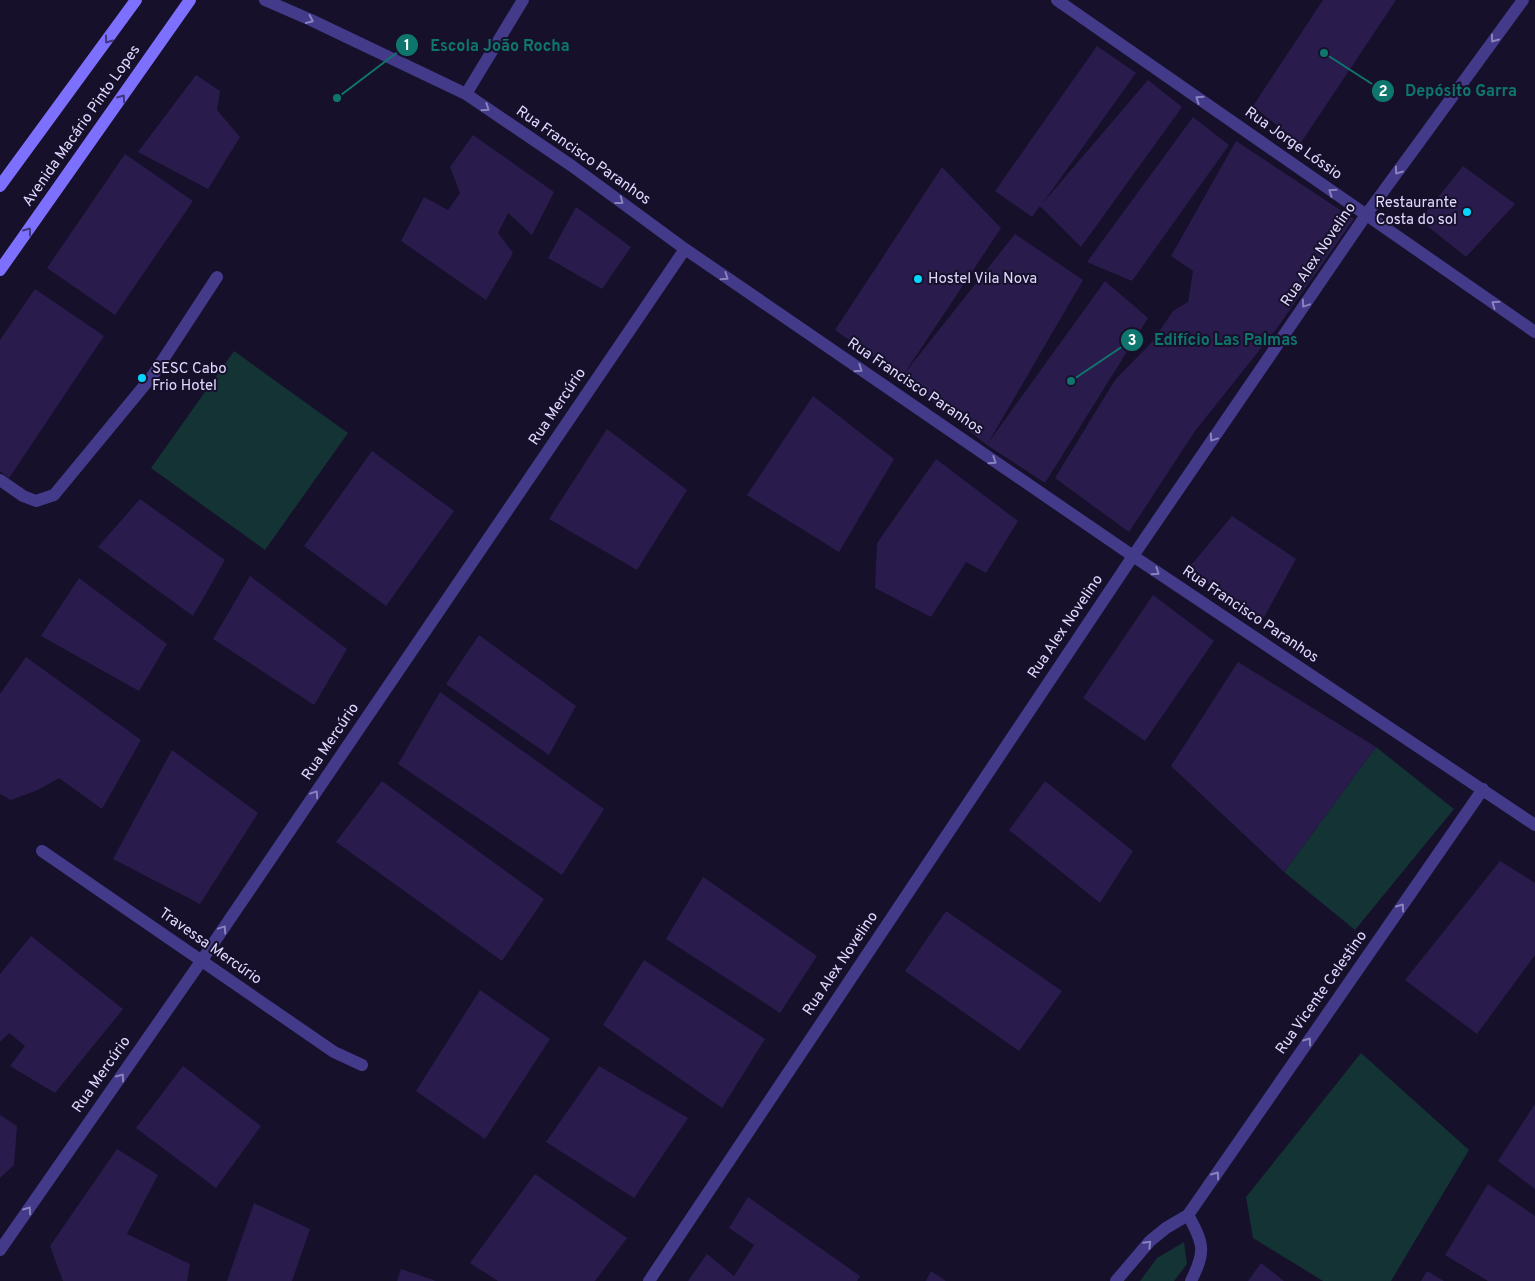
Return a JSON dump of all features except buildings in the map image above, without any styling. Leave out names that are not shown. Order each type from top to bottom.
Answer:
[{"type":"main road","name":"Avenida Macário Pinto Lopes","points":[[2,180],[136,0]]},
{"type":"main road","name":"Avenida Macário Pinto Lopes","points":[[0,270],[190,0]]},
{"type":"street","name":"Rua Francisco Paranhos","points":[[265,0],[466,94],[572,166],[685,249],[1133,556],[1535,825]]},
{"type":"street","points":[[466,94],[523,0]]},
{"type":"street","name":"Rua Jorge Lóssio","points":[[1058,0],[1535,332]]},
{"type":"street","name":"Rua Alex Novelino","points":[[649,1281],[1133,556],[1366,215],[1523,0]]},
{"type":"street","name":"Rua Mercúrio","points":[[0,1250],[202,960],[685,249]]},
{"type":"street","points":[[0,480],[23,496],[36,501],[54,495],[153,375],[217,277]]},
{"type":"street","name":"Rua Vicente Celestino","points":[[1116,1281],[1150,1241],[1166,1228],[1188,1215],[1483,789]]},
{"type":"street","name":"Travessa Mercúrio","points":[[42,851],[334,1052],[362,1065]]},
{"type":"street","points":[[1188,1215],[1200,1237],[1202,1249],[1199,1264],[1190,1281]]},
{"type":"green space","points":[[234,351],[348,433],[265,550],[151,468]]},
{"type":"green space","points":[[1376,747],[1454,809],[1355,930],[1284,872]]},
{"type":"green space","points":[[1361,1053],[1469,1150],[1391,1281],[1323,1281],[1253,1238],[1246,1197]]},
{"type":"green space","points":[[1184,1242],[1187,1264],[1174,1281],[1140,1281],[1157,1258]]},
{"type":"place","name":"Depósito Garra","points":[[1324,53]]},
{"type":"place","name":"Escola João Rocha","points":[[337,98]]},
{"type":"place","name":"Restaurante Costa do sol","points":[[1467,212]]},
{"type":"place","name":"Hostel Vila Nova","points":[[918,279]]},
{"type":"place","name":"SESC Cabo Frio Hotel","points":[[142,378]]},
{"type":"place","name":"Edifício Las Palmas","points":[[1071,381]]}]
